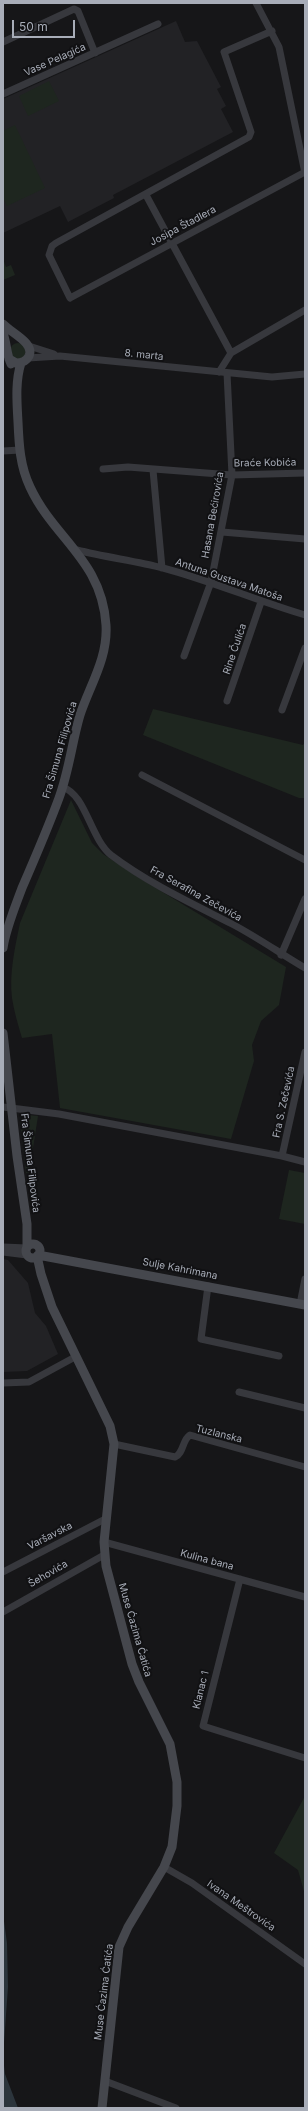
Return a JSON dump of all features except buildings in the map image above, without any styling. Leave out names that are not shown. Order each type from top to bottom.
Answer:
[{"type":"main road","points":[[3,324],[29,346],[30,351],[24,360],[17,384]]},
{"type":"main road","points":[[3,333],[6,353],[17,384]]},
{"type":"main road","points":[[6,353],[13,340],[20,339]]},
{"type":"main road","points":[[6,353],[14,362],[24,360]]},
{"type":"main road","name":"Fra Šimuna Filipovića","points":[[3,948],[16,903],[62,787],[80,716],[100,665],[105,646],[104,607],[101,596],[89,569],[49,516],[30,487],[23,469],[20,450],[17,384]]},
{"type":"main road","name":"Fra Šimuna Filipovića","points":[[3,1033],[8,1108],[33,1252]]},
{"type":"main road","name":"Sulje Kahrimana","points":[[33,1252],[302,1304]]},
{"type":"main road","name":"Muse Ćazima Ćatića","points":[[33,1252],[52,1307],[75,1357],[103,1409],[114,1444],[104,1555],[138,1682],[170,1744],[175,1764],[177,1788],[174,1834],[164,1867],[128,1927],[119,1947],[102,2108]]},
{"type":"street","points":[[256,3],[280,47],[305,173]]},
{"type":"street","points":[[3,42],[74,9],[78,11],[95,53]]},
{"type":"street","name":"Vase Pelagića","points":[[3,94],[158,24]]},
{"type":"street","points":[[231,354],[146,195],[249,137],[251,132],[224,52],[272,31]]},
{"type":"street","name":"Josipa Štadlera","points":[[146,195],[52,246],[48,255],[70,298],[305,173]]},
{"type":"street","points":[[219,372],[231,354],[305,310]]},
{"type":"street","points":[[29,346],[60,356]]},
{"type":"street","points":[[24,360],[60,356]]},
{"type":"street","name":"8. marta","points":[[60,356],[272,377],[305,374]]},
{"type":"street","name":"Hasana Bećirovića","points":[[184,656],[211,582],[232,475],[227,373]]},
{"type":"street","points":[[3,451],[20,450]]},
{"type":"street","name":"Braće Kobića","points":[[103,469],[128,467],[232,475],[305,472]]},
{"type":"street","points":[[153,470],[162,568]]},
{"type":"street","points":[[222,532],[305,540]]},
{"type":"street","name":"Antuna Gustava Matoša","points":[[76,550],[162,568],[211,582],[261,602],[305,615]]},
{"type":"street","name":"Rine Čulića","points":[[227,702],[261,602]]},
{"type":"street","points":[[282,710],[305,648]]},
{"type":"street","points":[[142,775],[305,860]]},
{"type":"street","name":"Fra Serafina Zečevića","points":[[62,787],[68,789],[75,795],[96,838],[109,854],[179,898],[234,925],[281,955],[305,968]]},
{"type":"street","points":[[281,955],[305,899]]},
{"type":"street","name":"Fra S. Zečevića","points":[[282,1156],[305,1052]]},
{"type":"street","points":[[8,1108],[59,1114],[282,1156],[305,1162]]},
{"type":"street","points":[[3,1247],[33,1252]]},
{"type":"street","points":[[3,1252],[33,1252]]},
{"type":"street","points":[[302,1304],[305,1279]]},
{"type":"street","points":[[208,1286],[201,1339],[280,1356]]},
{"type":"street","points":[[3,1383],[29,1382],[75,1357]]},
{"type":"street","points":[[238,1392],[305,1408]]},
{"type":"street","name":"Tuzlanska","points":[[114,1444],[175,1456],[180,1454],[185,1440],[190,1435],[305,1467]]},
{"type":"street","name":"Varšavska","points":[[3,1572],[107,1518]]},
{"type":"street","name":"Kulina bana","points":[[104,1542],[305,1597]]},
{"type":"street","name":"Šehovića","points":[[3,1612],[104,1555]]},
{"type":"street","name":"Klanac 1","points":[[240,1579],[203,1726],[305,1758]]},
{"type":"street","name":"Ivana Meštrovića","points":[[164,1867],[192,1883],[305,1964]]},
{"type":"street","points":[[105,2081],[176,2108]]},
{"type":"shaded area","points":[[176,21],[185,42],[197,41],[221,87],[217,89],[226,106],[221,109],[233,132],[113,195],[114,198],[68,222],[60,206],[3,233],[3,99]]},
{"type":"shaded area","points":[[49,81],[59,101],[28,116],[19,96]]},
{"type":"shaded area","points":[[15,125],[45,188],[7,206],[3,198],[3,131]]},
{"type":"shaded area","points":[[3,259],[6,267],[11,265],[15,275],[3,280]]},
{"type":"shaded area","points":[[18,343],[25,348],[26,351],[21,358],[18,359],[11,354],[10,351],[15,344]]},
{"type":"shaded area","points":[[153,709],[303,745],[305,742],[305,798],[299,798],[143,735]]},
{"type":"shaded area","points":[[71,800],[92,843],[103,854],[141,879],[286,967],[279,1005],[261,1021],[252,1045],[254,1061],[231,1139],[60,1108],[52,1034],[22,1038],[14,1008],[11,989],[13,960],[18,932],[20,923]]},
{"type":"shaded area","points":[[27,1115],[38,1116],[29,1173],[26,1173],[20,1119]]},
{"type":"shaded area","points":[[289,1170],[305,1173],[305,1224],[279,1219]]},
{"type":"shaded area","points":[[3,1259],[8,1260],[28,1283],[35,1313],[46,1326],[58,1354],[27,1371],[3,1372]]},
{"type":"shaded area","points":[[305,1796],[305,1895],[298,1870],[274,1853]]},
{"type":"shaded area","points":[[3,1914],[7,1943],[8,1987],[3,2057]]},
{"type":"shaded area","points":[[3,2057],[5,2074],[18,2108],[3,2108]]}]
